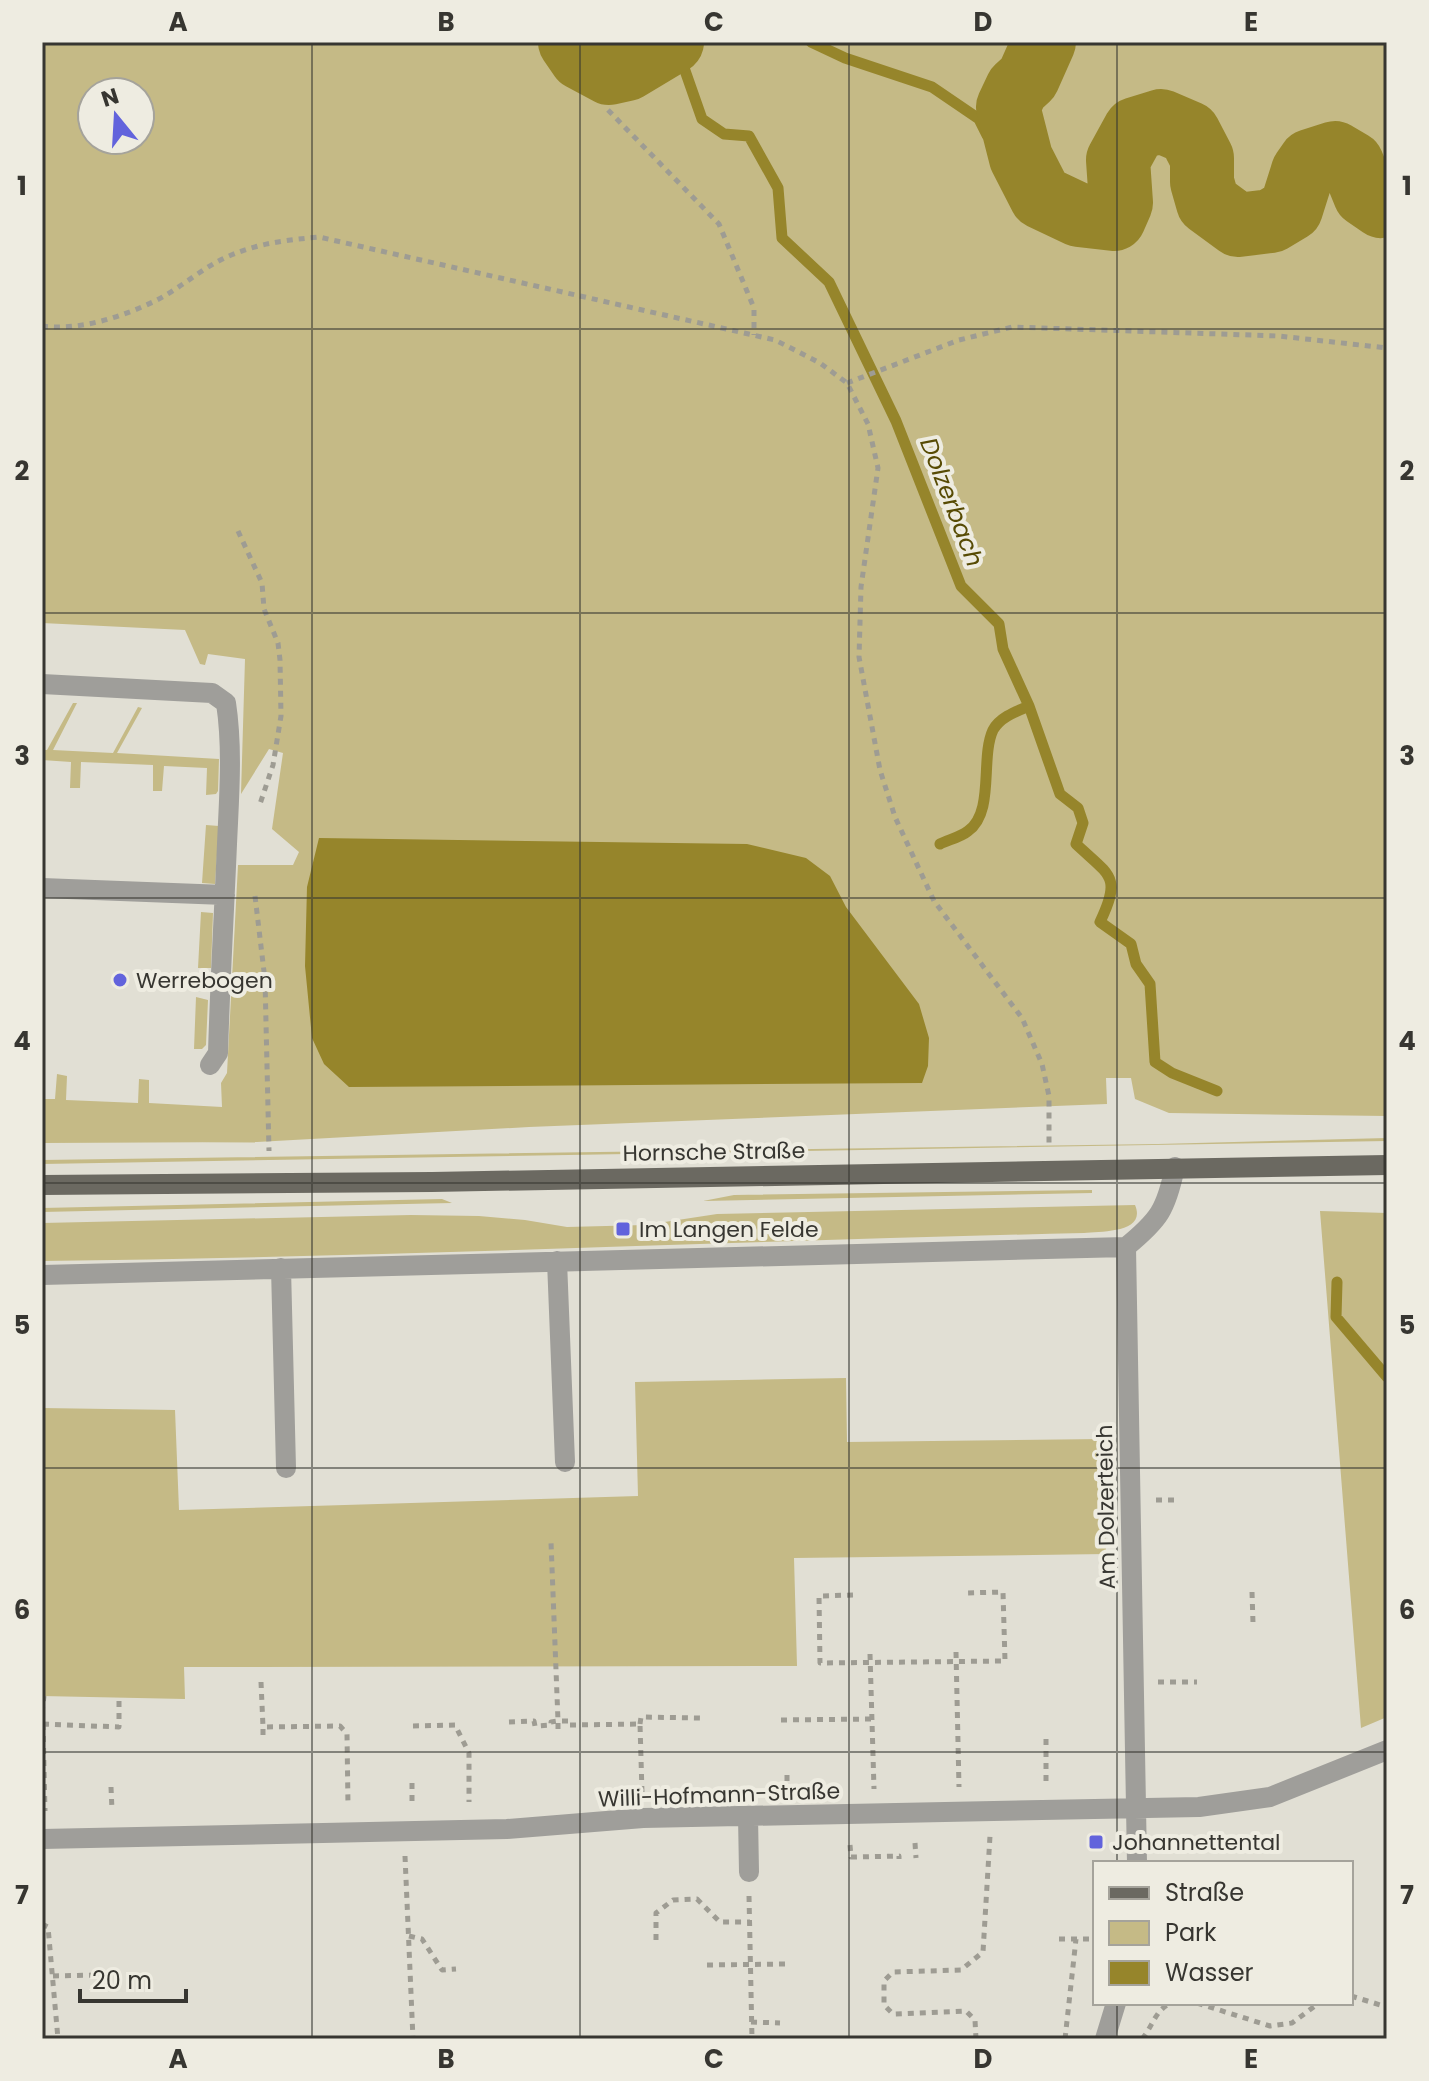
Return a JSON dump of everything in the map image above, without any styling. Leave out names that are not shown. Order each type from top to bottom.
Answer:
[{"type":"main road","name":"Hornsche Straße","points":[[42,1185],[432,1182],[1387,1165]]},
{"type":"street","points":[[42,684],[212,693],[226,703],[229,721],[229,812],[218,1053],[210,1065]]},
{"type":"street","points":[[42,888],[225,895]]},
{"type":"street","points":[[42,1275],[1126,1247],[1153,1225],[1168,1198],[1175,1167]]},
{"type":"street","name":"Am Dolzerteich","points":[[1126,1247],[1137,1861]]},
{"type":"street","points":[[557,1261],[565,1462]]},
{"type":"street","points":[[281,1268],[286,1468]]},
{"type":"street","name":"Willi-Hofmann-Straße","points":[[44,1839],[469,1831],[643,1818],[1199,1807],[1260,1799],[1289,1791],[1387,1750]]},
{"type":"street","points":[[748,1816],[749,1872]]},
{"type":"street","points":[[1105,2039],[1115,2005]]},
{"type":"path","points":[[608,110],[719,224],[754,308],[754,335]]},
{"type":"path","points":[[42,326],[60,328],[112,318],[155,300],[227,256],[270,241],[319,237],[775,340],[820,363],[847,383],[868,424],[878,468],[861,587],[859,657],[880,770],[895,817],[934,901],[1022,1018],[1042,1064],[1049,1096],[1048,1170]]},
{"type":"path","points":[[847,383],[959,340],[1012,327],[1279,336],[1387,348]]},
{"type":"path","points":[[238,531],[262,583],[264,609],[278,643],[280,660],[281,716],[273,765],[257,812]]},
{"type":"path","points":[[255,894],[265,980],[269,1151]]},
{"type":"path","points":[[551,1542],[558,1729]]},
{"type":"path","points":[[853,1595],[819,1596],[820,1663],[1005,1661],[1003,1592],[964,1593]]},
{"type":"path","points":[[1252,1592],[1253,1623]]},
{"type":"path","points":[[956,1652],[959,1813]]},
{"type":"path","points":[[870,1654],[874,1814]]},
{"type":"path","points":[[261,1682],[263,1731],[340,1726],[347,1734],[348,1833]]},
{"type":"path","points":[[1133,1682],[1197,1682]]},
{"type":"path","points":[[42,1713],[44,1696]]},
{"type":"path","points":[[44,1839],[43,1724],[119,1727],[119,1700]]},
{"type":"path","points":[[643,1818],[641,1717],[700,1718]]},
{"type":"path","points":[[781,1720],[872,1719]]},
{"type":"path","points":[[509,1722],[534,1721],[535,1726],[551,1725],[551,1722],[558,1721],[569,1721],[569,1725],[640,1724]]},
{"type":"path","points":[[413,1726],[455,1725],[469,1753],[469,1831]]},
{"type":"path","points":[[1046,1739],[1046,1812]]},
{"type":"path","points":[[976,2039],[975,2020],[966,2011],[893,2014],[884,2005],[884,1981],[893,1972],[961,1970],[983,1952],[989,1813]]},
{"type":"path","points":[[915,1843],[916,1858]]},
{"type":"path","points":[[850,1845],[851,1857],[899,1856],[899,1859]]},
{"type":"path","points":[[405,1855],[413,2039]]},
{"type":"path","points":[[749,1872],[752,2039]]},
{"type":"path","points":[[656,1940],[656,1913],[673,1900],[697,1899],[720,1922],[750,1922]]},
{"type":"path","points":[[42,1924],[48,1927],[58,2039]]},
{"type":"path","points":[[409,1936],[422,1939],[442,1970],[456,1969]]},
{"type":"path","points":[[1059,1939],[1093,1939]]},
{"type":"path","points":[[1065,2039],[1076,1939]]},
{"type":"path","points":[[707,1965],[787,1964]]},
{"type":"path","points":[[53,1976],[98,1975]]},
{"type":"path","points":[[1353,1997],[1387,2007]]},
{"type":"path","points":[[1142,2039],[1158,2011],[1166,2005]]},
{"type":"path","points":[[1203,2005],[1249,2021],[1283,2026],[1317,2005]]},
{"type":"path","points":[[751,2022],[780,2023]]},
{"type":"green space","points":[[42,42],[1387,42],[1387,1116],[1169,1113],[1135,1099],[1131,1078],[1106,1078],[1107,1104],[529,1127],[257,1142],[42,1143],[42,1099],[55,1099],[57,1074],[67,1076],[66,1100],[138,1103],[139,1079],[149,1080],[149,1103],[222,1107],[221,1083],[227,1073],[238,865],[293,865],[299,852],[272,829],[283,753],[269,749],[241,794],[245,659],[208,654],[205,665],[200,664],[185,630],[42,623]]},
{"type":"green space","points":[[73,703],[77,703],[53,750],[113,753],[138,707],[142,708],[117,753],[219,759],[218,791],[206,795],[207,768],[164,766],[162,791],[153,791],[153,765],[81,762],[80,788],[70,788],[71,762],[42,760],[42,750],[47,750]]},
{"type":"green space","points":[[206,825],[219,826],[215,884],[202,883]]},
{"type":"green space","points":[[201,912],[213,913],[211,968],[198,968]]},
{"type":"green space","points":[[196,997],[208,1000],[206,1045],[202,1049],[194,1049]]},
{"type":"green space","points":[[1387,1138],[1387,1141],[42,1164],[42,1160]]},
{"type":"green space","points":[[1092,1190],[1092,1193],[703,1201],[734,1195]]},
{"type":"green space","points":[[442,1199],[452,1203],[42,1212],[42,1208]]},
{"type":"green space","points":[[1135,1205],[1137,1214],[1129,1226],[1084,1233],[42,1261],[42,1223],[411,1215],[479,1216],[567,1227],[645,1225],[717,1214]]},
{"type":"green space","points":[[1320,1211],[1387,1213],[1387,1717],[1361,1728]]},
{"type":"green space","points":[[846,1378],[847,1442],[1103,1439],[1106,1554],[794,1558],[797,1666],[184,1667],[185,1699],[42,1696],[42,1408],[175,1410],[179,1510],[638,1496],[635,1382]]},
{"type":"water","points":[[319,838],[747,844],[806,858],[830,876],[846,907],[919,1004],[929,1038],[928,1066],[922,1083],[349,1087],[324,1064],[312,1038],[305,966],[307,887]]},
{"type":"waterway","points":[[570,42],[581,58],[609,73],[627,69],[672,42]]},
{"type":"waterway","name":"Dolzerbach","points":[[675,42],[702,119],[724,134],[749,136],[778,188],[782,238],[829,282],[896,421],[961,586],[999,624],[1003,649],[1029,706],[1060,794],[1078,808],[1083,823],[1076,844],[1109,878],[1110,895],[1100,922],[1131,944],[1136,964],[1150,984],[1155,1062],[1172,1073],[1217,1091]]},
{"type":"waterway","points":[[811,42],[845,58],[932,87],[979,119],[987,135],[1021,158]]},
{"type":"waterway","points":[[1044,42],[1028,78],[1017,88],[1008,107],[1021,158],[1041,197],[1079,215],[1114,219],[1121,203],[1118,160],[1135,129],[1161,121],[1189,133],[1202,158],[1202,182],[1208,203],[1238,225],[1271,221],[1291,209],[1303,171],[1310,161],[1335,153],[1352,163],[1365,195],[1381,206],[1387,204]]},
{"type":"waterway","points":[[940,844],[965,833],[976,822],[984,798],[987,755],[993,730],[1004,718],[1029,706]]},
{"type":"waterway","name":"Dolzerbach","points":[[1337,1282],[1336,1317],[1387,1377]]},
{"type":"place","name":"Werrebogen","points":[[120,980]]},
{"type":"place","name":"Im Langen Felde","points":[[623,1229]]},
{"type":"place","name":"Johannettental","points":[[1096,1842]]}]
